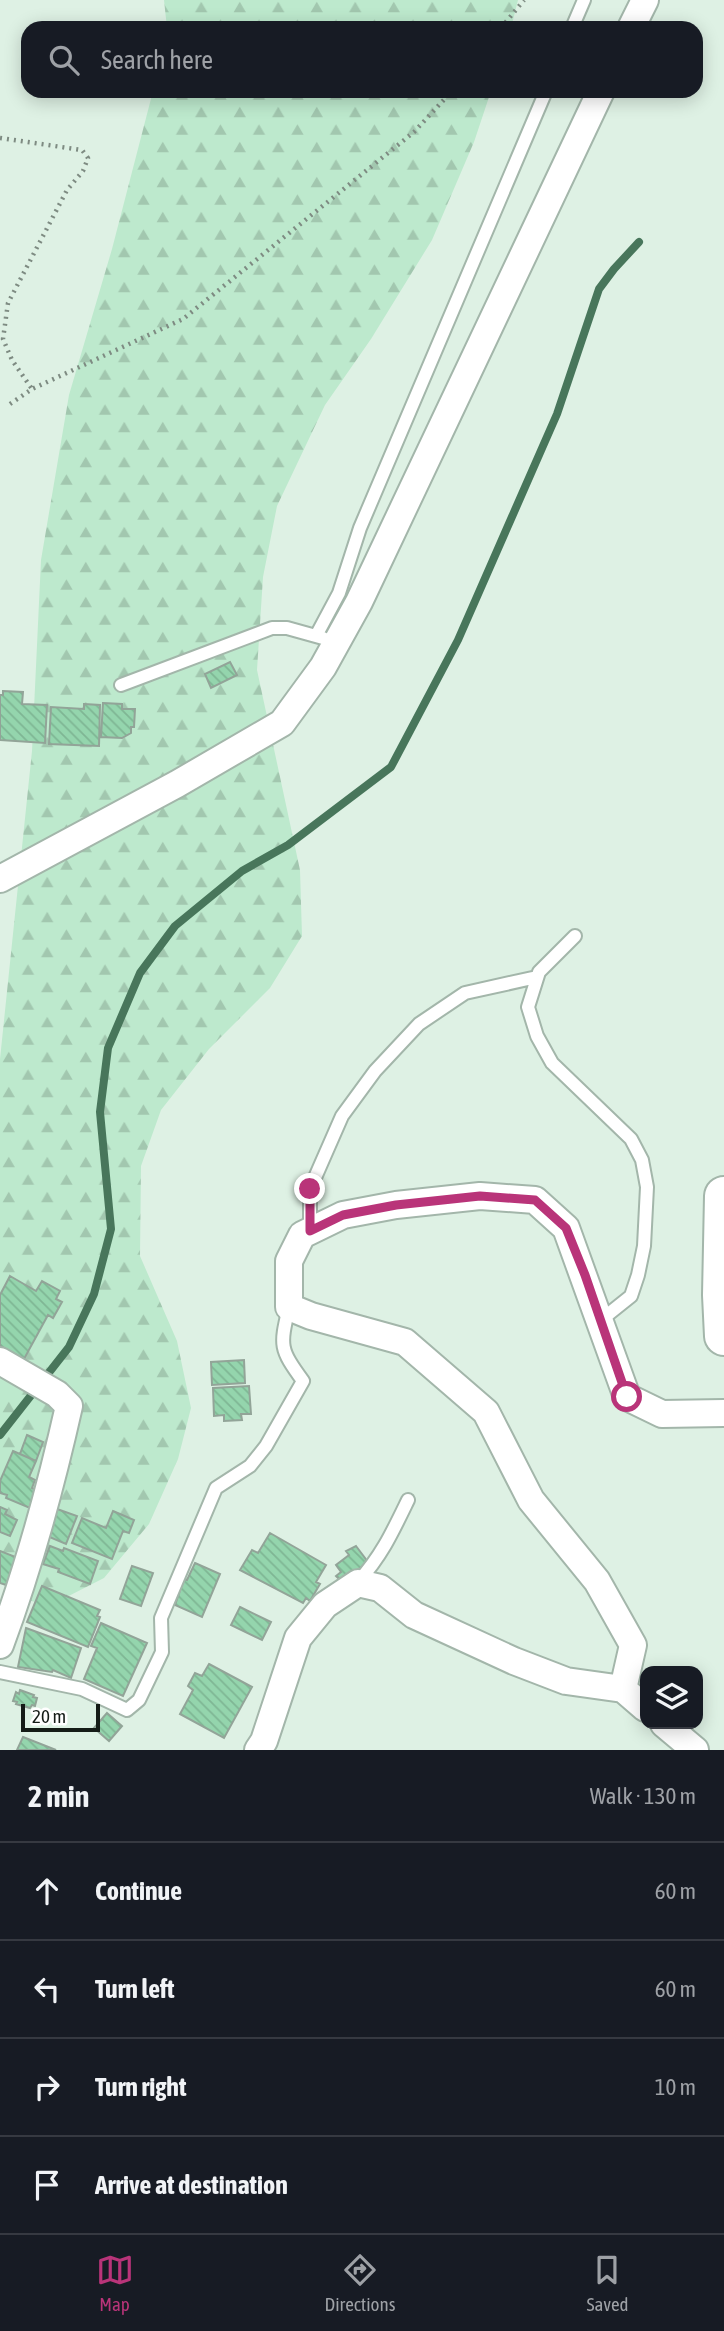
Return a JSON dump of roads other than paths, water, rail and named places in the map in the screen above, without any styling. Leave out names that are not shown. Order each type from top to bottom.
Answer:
[{"type":"highway","points":[[724,1196],[724,1336]]},
{"type":"street","points":[[634,21],[645,0]]},
{"type":"street","points":[[0,880],[177,784],[282,723],[323,667],[327,639],[359,601],[598,98]]},
{"type":"street","points":[[623,1689],[633,1645],[597,1581],[531,1500],[486,1412],[405,1342],[289,1307],[289,1261],[302,1235],[343,1215],[396,1205],[480,1196],[535,1200],[566,1228],[627,1397],[662,1414],[724,1413]]},
{"type":"street","points":[[0,1645],[18,1597],[57,1460],[69,1406],[57,1394],[1,1362]]},
{"type":"street","points":[[258,1750],[264,1741],[298,1638],[325,1605],[358,1583],[380,1588],[414,1615],[514,1661],[566,1681],[623,1689],[640,1704]]},
{"type":"street","points":[[670,1729],[695,1750]]},
{"type":"lane","points":[[575,21],[584,0]]},
{"type":"lane","points":[[121,685],[272,628],[286,628],[327,639],[360,528],[543,98]]},
{"type":"lane","points":[[575,936],[539,972],[528,1007],[537,1036],[552,1063],[631,1139],[642,1160],[647,1187],[644,1246],[631,1296],[601,1320]]},
{"type":"lane","points":[[310,1231],[310,1189],[342,1116],[375,1071],[419,1024],[465,993],[537,977]]},
{"type":"lane","points":[[0,1672],[82,1689],[127,1710],[139,1700],[162,1652],[161,1618],[216,1488],[250,1466],[266,1446],[303,1381],[284,1355],[283,1332],[289,1307]]},
{"type":"lane","points":[[358,1583],[387,1544],[408,1500]]},
{"type":"waterway","points":[[0,1435],[69,1347],[94,1294],[111,1229],[100,1112],[108,1048],[140,973],[175,926],[242,871],[288,845],[391,767],[458,640],[557,414],[599,289],[639,242]]}]
